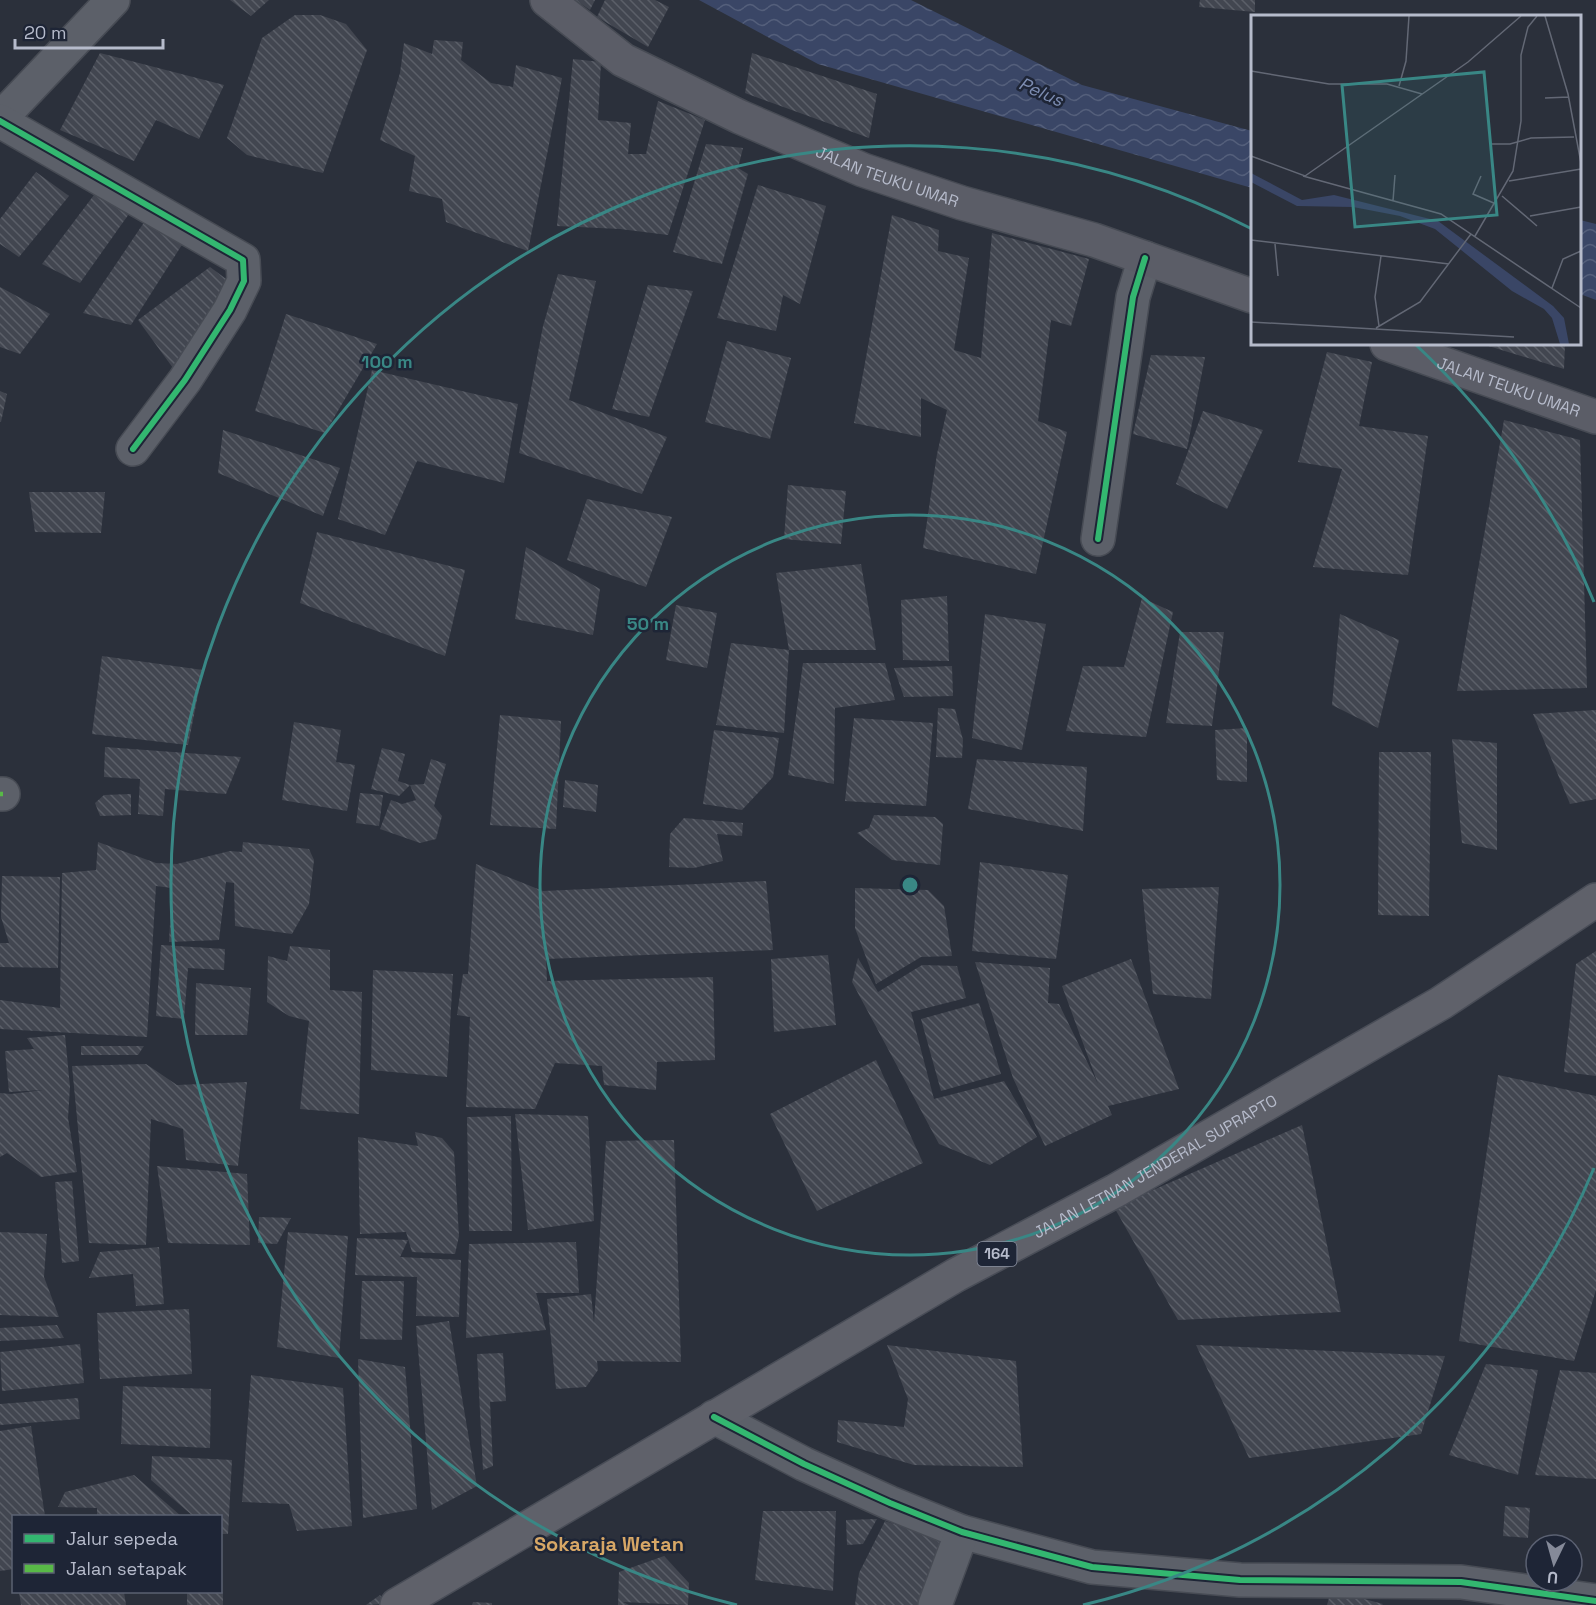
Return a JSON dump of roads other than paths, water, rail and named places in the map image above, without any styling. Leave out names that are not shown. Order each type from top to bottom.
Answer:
[{"type":"main road","name":"JALAN TEUKU UMAR","points":[[547,0],[623,60],[740,117],[863,170],[962,203],[1094,240],[1251,296]]},
{"type":"main road","name":"JALAN TEUKU UMAR","points":[[1390,345],[1596,417]]},
{"type":"main road","name":"JALAN LETNAN JENDERAL SUPRAPTO","points":[[397,1605],[956,1275],[1125,1186],[1431,1009],[1596,900]]},
{"type":"street","points":[[113,0],[0,120],[243,260],[244,281],[231,310],[185,380],[133,449]]},
{"type":"street","points":[[1098,539],[1133,297],[1145,258]]},
{"type":"street","points":[[714,1417],[804,1464],[890,1503],[962,1532],[1092,1567],[1240,1580],[1461,1582],[1596,1601]]},
{"type":"street","points":[[935,1605],[962,1532]]},
{"type":"water","name":"Pelus","points":[[699,0],[911,0],[1082,85],[1251,131],[1251,188],[818,64]]},
{"type":"water","points":[[1581,220],[1596,224],[1596,300],[1581,294]]},
{"type":"district","name":"Sokaraja Wetan","points":[[609,1544]]}]
